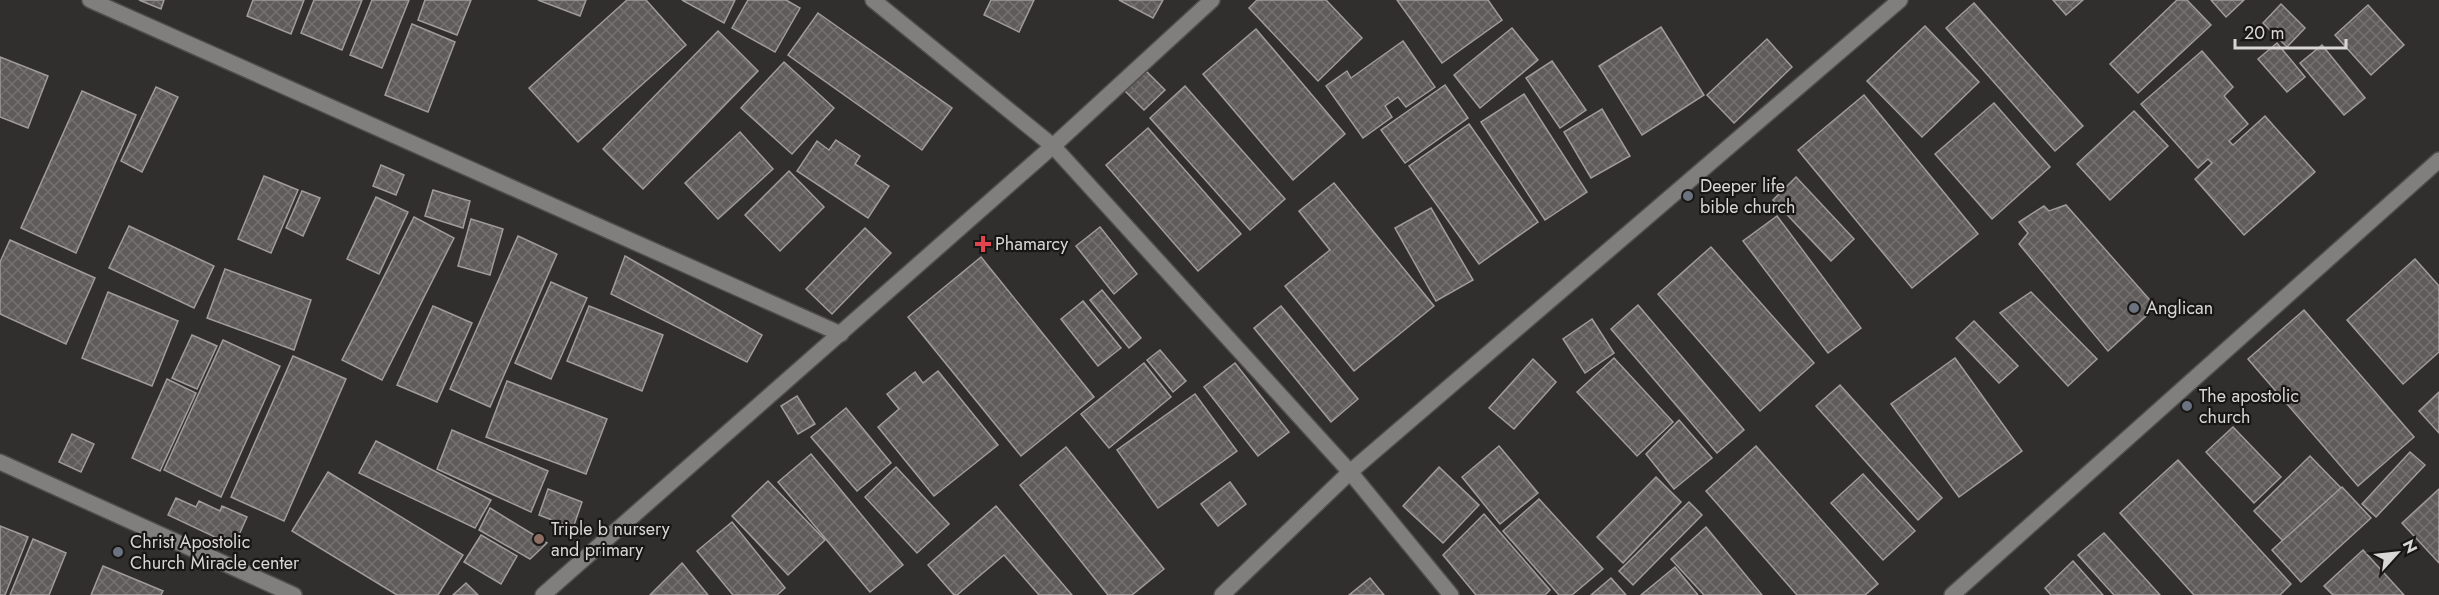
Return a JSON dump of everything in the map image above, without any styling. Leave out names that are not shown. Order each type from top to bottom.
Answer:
[{"type":"street","points":[[90,0],[841,334]]},
{"type":"street","points":[[873,0],[1053,146],[1350,472],[1451,595]]},
{"type":"street","points":[[543,595],[1053,146],[1212,0]]},
{"type":"street","points":[[1222,595],[1350,472],[1900,0]]},
{"type":"street","points":[[1952,595],[2439,160]]},
{"type":"street","points":[[0,462],[294,595]]},
{"type":"building","points":[[139,0],[164,0],[161,9]]},
{"type":"building","points":[[253,0],[304,0],[291,34],[247,16]]},
{"type":"building","points":[[314,0],[362,0],[342,50],[301,33]]},
{"type":"building","points":[[372,0],[409,0],[382,68],[350,55]]},
{"type":"building","points":[[425,0],[471,0],[457,35],[418,20]]},
{"type":"building","points":[[538,0],[586,0],[580,16]]},
{"type":"building","points":[[627,0],[646,0],[686,45],[578,142],[529,88]]},
{"type":"building","points":[[682,0],[735,0],[724,23]]},
{"type":"building","points":[[748,0],[786,0],[800,8],[775,52],[732,28]]},
{"type":"building","points":[[991,0],[1034,0],[1019,32],[984,15]]},
{"type":"building","points":[[1119,0],[1163,0],[1153,18]]},
{"type":"building","points":[[1257,0],[1326,0],[1362,38],[1318,81],[1249,8]]},
{"type":"building","points":[[1397,0],[1488,0],[1502,20],[1442,63]]},
{"type":"building","points":[[2053,0],[2083,0],[2066,15]]},
{"type":"building","points":[[2177,0],[2187,0],[2211,25],[2138,93],[2110,64]]},
{"type":"building","points":[[2211,0],[2244,0],[2226,17]]},
{"type":"building","points":[[1974,3],[2083,126],[2055,151],[1946,28]]},
{"type":"building","points":[[2281,4],[2305,28],[2287,47],[2263,23]]},
{"type":"building","points":[[2368,5],[2404,45],[2371,75],[2335,35]]},
{"type":"building","points":[[818,13],[952,108],[922,150],[788,55]]},
{"type":"building","points":[[412,24],[455,42],[428,112],[385,95]]},
{"type":"building","points":[[1925,26],[1979,82],[1922,137],[1867,81]]},
{"type":"building","points":[[1661,27],[1704,95],[1642,135],[1599,66]]},
{"type":"building","points":[[1512,28],[1538,60],[1480,108],[1454,75]]},
{"type":"building","points":[[1256,29],[1345,134],[1293,180],[1203,74]]},
{"type":"building","points":[[718,31],[758,71],[643,189],[603,149]]},
{"type":"building","points":[[1767,39],[1792,67],[1734,123],[1707,95]]},
{"type":"building","points":[[1403,41],[1435,87],[1406,107],[1398,97],[1385,106],[1392,117],[1363,138],[1326,86],[1347,71],[1351,78]]},
{"type":"building","points":[[2277,43],[2305,77],[2287,92],[2258,59]]},
{"type":"building","points":[[2322,45],[2365,98],[2344,115],[2300,63]]},
{"type":"building","points":[[2202,51],[2233,87],[2224,96],[2248,124],[2229,141],[2233,145],[2265,116],[2315,172],[2244,235],[2195,179],[2212,163],[2208,159],[2198,168],[2141,104]]},
{"type":"building","points":[[0,57],[48,76],[28,128],[0,117]]},
{"type":"building","points":[[1552,61],[1586,110],[1560,128],[1526,78]]},
{"type":"building","points":[[784,62],[834,108],[792,154],[741,108]]},
{"type":"building","points":[[1144,69],[1165,90],[1144,110],[1123,89]]},
{"type":"building","points":[[1445,85],[1468,118],[1405,163],[1381,130]]},
{"type":"building","points":[[1185,86],[1285,199],[1250,230],[1150,118]]},
{"type":"building","points":[[156,87],[178,97],[142,172],[121,161]]},
{"type":"building","points":[[82,91],[136,115],[76,253],[21,228]]},
{"type":"building","points":[[1524,94],[1587,192],[1545,220],[1481,122]]},
{"type":"building","points":[[1864,95],[1978,234],[1912,288],[1798,150]]},
{"type":"building","points":[[1994,103],[2050,167],[1992,219],[1935,154]]},
{"type":"building","points":[[1602,109],[1630,156],[1591,178],[1564,132]]},
{"type":"building","points":[[2134,111],[2168,146],[2110,200],[2077,164]]},
{"type":"building","points":[[1469,124],[1538,222],[1479,264],[1409,166]]},
{"type":"building","points":[[1148,128],[1241,234],[1198,271],[1106,165]]},
{"type":"building","points":[[740,132],[773,169],[718,219],[685,183]]},
{"type":"building","points":[[836,140],[860,156],[855,164],[889,186],[868,218],[797,171],[817,141],[829,150]]},
{"type":"building","points":[[381,165],[404,175],[396,195],[373,186]]},
{"type":"building","points":[[789,171],[824,207],[780,251],[745,215]]},
{"type":"building","points":[[264,176],[298,190],[271,253],[238,239]]},
{"type":"building","points":[[1796,177],[1854,239],[1831,261],[1773,200]]},
{"type":"building","points":[[1334,183],[1434,306],[1354,371],[1285,286],[1330,250],[1299,211]]},
{"type":"building","points":[[433,190],[470,201],[463,228],[425,216]]},
{"type":"building","points":[[302,191],[320,198],[303,236],[286,228]]},
{"type":"building","points":[[376,197],[408,212],[379,274],[347,259]]},
{"type":"building","points":[[2066,205],[2156,307],[2108,351],[2019,244],[2028,233],[2019,222],[2044,206],[2049,211]]},
{"type":"building","points":[[1431,208],[1473,280],[1436,301],[1395,228]]},
{"type":"building","points":[[1777,216],[1861,328],[1828,353],[1743,241]]},
{"type":"building","points":[[414,217],[454,238],[382,380],[342,360]]},
{"type":"building","points":[[471,219],[503,229],[490,275],[458,266]]},
{"type":"building","points":[[129,226],[214,266],[194,308],[109,268]]},
{"type":"building","points":[[1100,227],[1137,274],[1114,294],[1076,246]]},
{"type":"building","points":[[865,228],[891,253],[832,314],[806,289]]},
{"type":"building","points":[[518,236],[557,254],[490,407],[450,389]]},
{"type":"building","points":[[10,240],[95,278],[66,344],[0,314],[0,262]]},
{"type":"building","points":[[1711,247],[1814,363],[1760,411],[1658,294]]},
{"type":"building","points":[[625,256],[762,335],[747,362],[611,294]]},
{"type":"building","points":[[981,257],[1094,397],[1021,456],[908,317]]},
{"type":"building","points":[[2415,259],[2439,286],[2439,352],[2403,384],[2347,320]]},
{"type":"building","points":[[225,269],[311,300],[294,350],[207,318]]},
{"type":"building","points":[[551,282],[587,298],[551,379],[515,363]]},
{"type":"building","points":[[1102,290],[1141,338],[1129,348],[1090,300]]},
{"type":"building","points":[[108,292],[178,321],[152,386],[82,358]]},
{"type":"building","points":[[2031,292],[2097,359],[2068,386],[2000,313]]},
{"type":"building","points":[[1083,301],[1121,348],[1098,366],[1061,319]]},
{"type":"building","points":[[1638,305],[1744,430],[1717,453],[1611,329]]},
{"type":"building","points":[[433,306],[472,323],[437,402],[397,385]]},
{"type":"building","points":[[589,306],[663,335],[642,391],[567,361]]},
{"type":"building","points":[[1281,306],[1358,399],[1331,422],[1254,328]]},
{"type":"building","points":[[2304,310],[2414,437],[2358,486],[2248,359]]},
{"type":"building","points":[[1592,319],[1614,353],[1585,373],[1563,339]]},
{"type":"building","points":[[1974,321],[2018,366],[1999,383],[1956,338]]},
{"type":"building","points":[[192,335],[217,346],[197,389],[172,378]]},
{"type":"building","points":[[223,340],[280,366],[221,497],[164,470]]},
{"type":"building","points":[[1160,350],[1186,381],[1173,392],[1147,360]]},
{"type":"building","points":[[293,356],[346,379],[284,521],[231,497]]},
{"type":"building","points":[[1614,358],[1673,422],[1637,456],[1577,392]]},
{"type":"building","points":[[1955,358],[2022,451],[1959,497],[1891,404]]},
{"type":"building","points":[[1533,359],[1556,382],[1514,429],[1489,408]]},
{"type":"building","points":[[1144,363],[1171,397],[1109,448],[1081,414]]},
{"type":"building","points":[[1235,363],[1289,432],[1258,456],[1204,387]]},
{"type":"building","points":[[938,371],[998,445],[934,496],[878,427],[899,409],[887,394],[915,372],[923,383]]},
{"type":"building","points":[[167,379],[196,393],[160,471],[132,458]]},
{"type":"building","points":[[507,381],[607,419],[586,474],[486,437]]},
{"type":"building","points":[[1840,385],[1942,498],[1918,520],[1816,406]]},
{"type":"building","points":[[2439,392],[2439,433],[2419,411]]},
{"type":"building","points":[[1195,394],[1237,451],[1158,508],[1117,450]]},
{"type":"building","points":[[797,396],[815,424],[798,434],[781,406]]},
{"type":"building","points":[[846,408],[891,463],[857,491],[811,437]]},
{"type":"building","points":[[1679,420],[1712,458],[1674,489],[1646,454]]},
{"type":"building","points":[[2233,427],[2281,477],[2254,503],[2206,452]]},
{"type":"building","points":[[452,430],[548,471],[531,512],[437,469]]},
{"type":"building","points":[[72,434],[94,444],[81,472],[59,462]]},
{"type":"building","points":[[376,441],[491,500],[475,528],[359,473]]},
{"type":"building","points":[[1499,446],[1538,493],[1500,524],[1462,477]]},
{"type":"building","points":[[1756,446],[1878,584],[1865,595],[1797,595],[1706,491]]},
{"type":"building","points":[[1066,447],[1164,569],[1132,595],[1108,595],[1020,485]]},
{"type":"building","points":[[2410,452],[2425,465],[2376,517],[2362,504]]},
{"type":"building","points":[[811,454],[903,565],[870,592],[778,482]]},
{"type":"building","points":[[2310,456],[2342,489],[2286,544],[2254,511]]},
{"type":"building","points":[[2178,460],[2291,584],[2280,595],[2194,595],[2120,513]]},
{"type":"building","points":[[896,467],[949,524],[917,553],[865,497]]},
{"type":"building","points":[[1439,467],[1479,505],[1443,543],[1403,506]]},
{"type":"building","points":[[328,472],[463,555],[438,595],[397,595],[292,531]]},
{"type":"building","points":[[1863,474],[1915,531],[1883,560],[1831,503]]},
{"type":"building","points":[[1656,477],[1681,502],[1623,563],[1597,537]]},
{"type":"building","points":[[768,481],[825,540],[788,575],[732,516]]},
{"type":"building","points":[[1230,482],[1246,504],[1218,526],[1201,504]]},
{"type":"building","points":[[2342,487],[2371,518],[2301,582],[2272,550]]},
{"type":"building","points":[[548,489],[582,502],[573,528],[539,515]]},
{"type":"building","points":[[2439,489],[2439,563],[2402,523]]},
{"type":"building","points":[[176,498],[196,507],[199,501],[220,511],[222,506],[247,517],[234,546],[168,515]]},
{"type":"building","points":[[1539,499],[1603,569],[1572,595],[1559,595],[1503,531]]},
{"type":"building","points":[[1689,502],[1702,515],[1633,585],[1619,571]]},
{"type":"building","points":[[996,506],[1072,595],[1039,595],[1004,555],[957,595],[954,595],[928,565]]},
{"type":"building","points":[[490,508],[547,543],[530,559],[479,530]]},
{"type":"building","points":[[1484,514],[1550,590],[1545,595],[1476,595],[1443,555]]},
{"type":"building","points":[[732,522],[785,588],[777,595],[733,595],[697,551]]},
{"type":"building","points":[[0,526],[28,537],[5,595],[0,595]]},
{"type":"building","points":[[1706,527],[1762,595],[1704,595],[1671,559]]},
{"type":"building","points":[[2104,533],[2160,595],[2114,595],[2078,555]]},
{"type":"building","points":[[481,535],[517,556],[501,584],[464,562]]},
{"type":"building","points":[[33,539],[66,553],[49,595],[10,595]]},
{"type":"building","points":[[2363,550],[2404,595],[2333,595],[2324,586]]},
{"type":"building","points":[[2073,561],[2103,595],[2051,595],[2045,588]]},
{"type":"building","points":[[682,563],[708,595],[650,595]]},
{"type":"building","points":[[103,566],[163,591],[161,595],[91,595]]},
{"type":"building","points":[[1675,567],[1698,595],[1641,595]]},
{"type":"building","points":[[1370,578],[1384,595],[1349,595]]},
{"type":"building","points":[[1611,578],[1626,595],[1591,595]]},
{"type":"building","points":[[466,583],[478,595],[453,595]]},
{"type":"place","name":"Deeper life bible church","points":[[1688,196]]},
{"type":"place","name":"Phamarcy","points":[[983,244]]},
{"type":"place","name":"Anglican","points":[[2134,308]]},
{"type":"place","name":"The apostolic church","points":[[2187,406]]},
{"type":"place","name":"Triple b nursery and primary","points":[[539,539]]},
{"type":"place","name":"Christ Apostolic Church Miracle center","points":[[118,552]]}]
